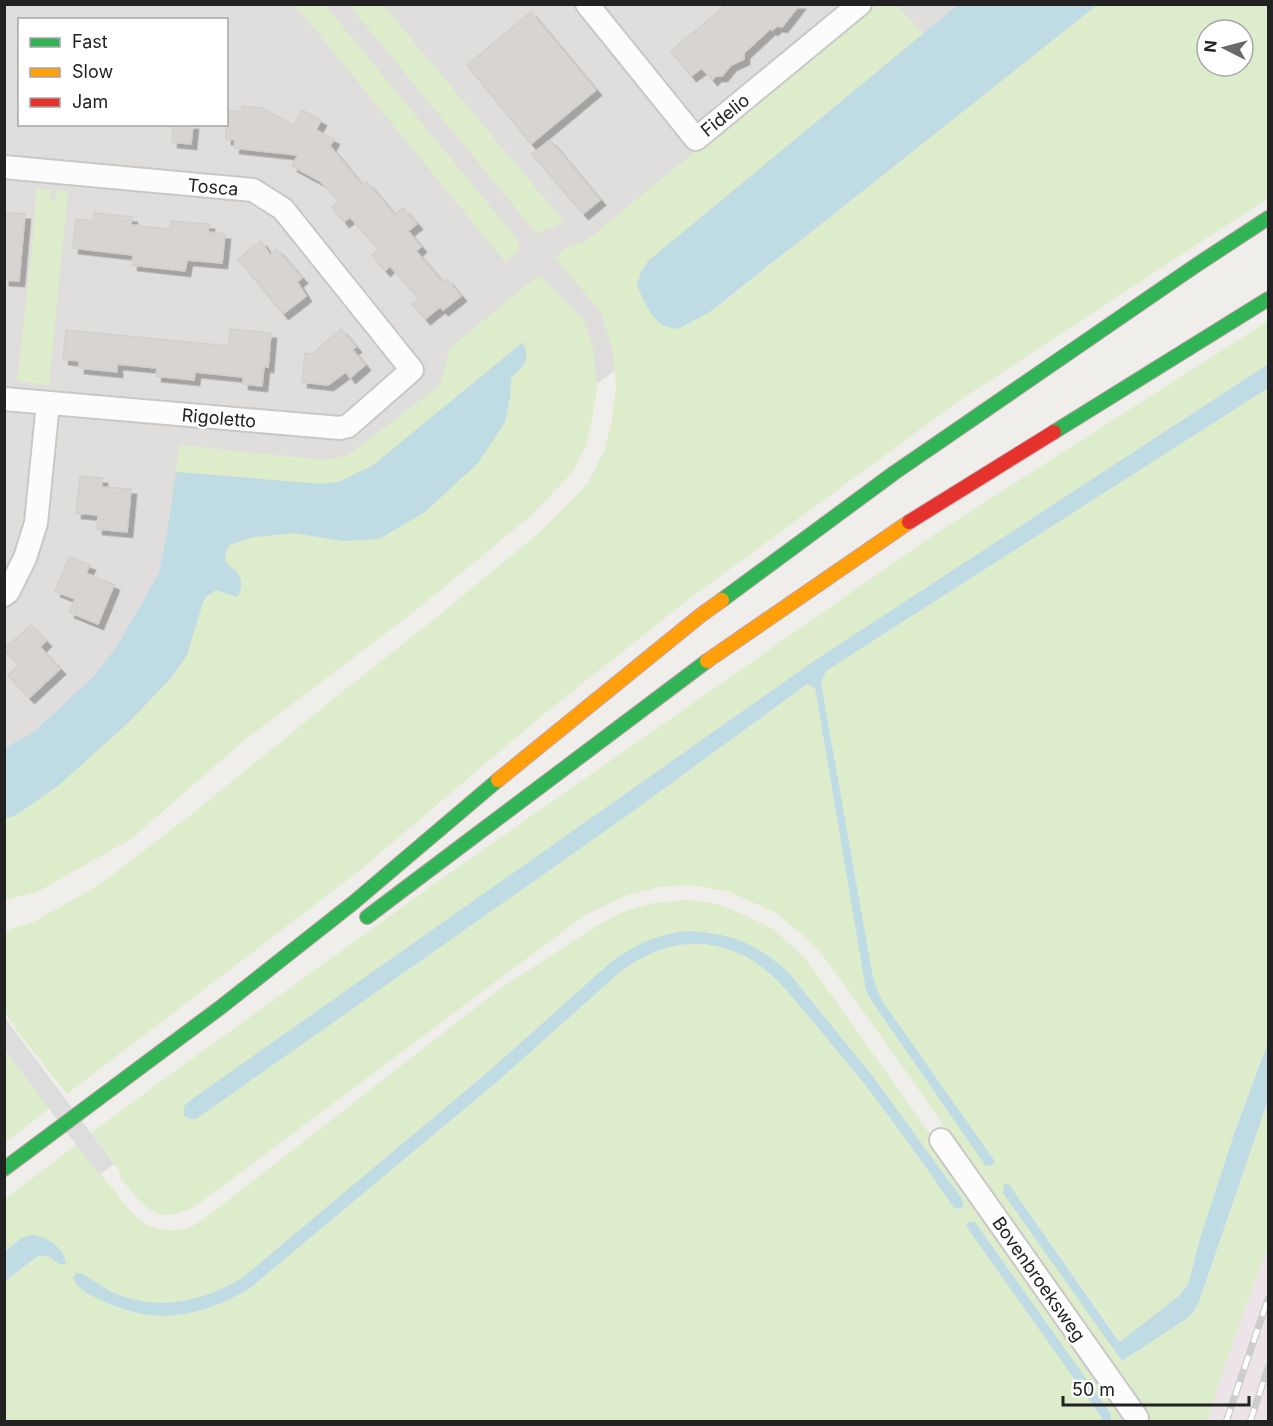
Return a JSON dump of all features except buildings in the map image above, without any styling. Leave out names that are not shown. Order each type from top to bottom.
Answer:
[{"type":"highway","points":[[4,1169],[221,1007],[353,903],[474,799],[701,615],[894,473],[1195,266],[1269,218]]},
{"type":"highway","points":[[360,922],[696,668],[901,526],[1269,299]]},
{"type":"street","name":"Fidelio","points":[[587,4],[696,139],[860,4]]},
{"type":"street","name":"Tosca","points":[[4,167],[253,190],[283,209],[412,370]]},
{"type":"street","name":"Rigoletto","points":[[4,399],[340,428],[348,426],[412,370]]},
{"type":"street","points":[[4,595],[8,592],[15,557],[36,523],[48,404]]},
{"type":"street","name":"Bovenbroeksweg","points":[[941,1140],[1137,1420]]},
{"type":"shaded area","points":[[5,5],[1140,5],[5,796]]},
{"type":"shaded area","points":[[1268,1246],[1268,1421],[1207,1422],[1235,1336]]},
{"type":"green space","points":[[295,5],[325,5],[517,239],[520,250],[505,262]]},
{"type":"green space","points":[[349,5],[383,5],[564,222],[537,234]]},
{"type":"green space","points":[[874,5],[897,5],[923,34],[648,261],[711,312],[1097,5],[1268,5],[1268,198],[960,400],[685,602],[539,718],[359,871],[67,1094],[17,1031],[5,1012],[4,931],[32,923],[102,883],[198,809],[540,532],[588,483],[604,451],[611,425],[616,387],[612,348],[601,312],[555,258],[564,249],[587,240]]},
{"type":"green space","points":[[36,189],[50,190],[49,199],[56,199],[57,190],[68,193],[49,385],[17,381],[33,238]]},
{"type":"green space","points":[[539,275],[583,318],[594,352],[597,386],[592,421],[586,445],[573,472],[527,519],[415,611],[246,739],[131,839],[39,891],[5,900],[5,818],[15,816],[207,596],[237,572],[226,561],[229,545],[254,537],[294,533],[343,541],[478,463],[505,422],[511,378],[524,365],[372,466],[338,482],[321,484],[176,472],[179,445],[323,460],[347,456],[439,386],[451,347]]},
{"type":"green space","points":[[1268,321],[1268,364],[811,663],[184,1106],[190,1119],[196,1119],[628,815],[807,684],[815,688],[866,990],[985,1165],[990,1166],[994,1160],[883,1002],[876,987],[821,683],[826,671],[1268,388],[1268,1042],[1234,1134],[1188,1283],[1180,1295],[1121,1341],[1119,1340],[1008,1183],[1122,1361],[1186,1319],[1199,1303],[1268,1100],[1268,1246],[1207,1421],[1147,1421],[903,1067],[824,957],[806,938],[776,913],[730,892],[691,885],[659,887],[625,896],[585,915],[197,1205],[183,1212],[171,1215],[152,1211],[136,1197],[119,1176],[121,1173],[91,1133],[444,877],[932,536]]},
{"type":"green space","points":[[687,900],[713,903],[733,910],[774,929],[808,962],[1120,1402],[1122,1421],[1111,1421],[1109,1411],[975,1222],[968,1229],[1104,1421],[5,1421],[5,1281],[38,1256],[48,1256],[66,1263],[66,1259],[56,1245],[22,1238],[5,1251],[5,1199],[76,1145],[137,1218],[163,1230],[189,1228],[214,1212],[501,988],[620,913],[653,903]],"holes":[[[708,932],[752,946],[789,973],[874,1078],[962,1199],[964,1205],[958,1209],[954,1208],[865,1085],[772,976],[752,960],[724,948],[693,944],[677,945],[648,955],[620,972],[498,1081],[250,1288],[236,1296],[195,1312],[166,1315],[135,1312],[108,1303],[80,1273],[112,1292],[146,1302],[162,1303],[195,1298],[242,1278],[489,1071],[611,962],[628,950]]]},
{"type":"green space","points":[[5,1051],[50,1108],[5,1143]]},
{"type":"water","points":[[959,4],[1097,5],[710,312],[678,329],[658,322],[647,307],[637,286],[641,272],[648,261]]},
{"type":"water","points":[[523,342],[526,358],[511,378],[505,422],[478,463],[425,512],[379,539],[343,541],[294,533],[254,537],[229,545],[225,559],[240,576],[239,594],[237,597],[216,590],[207,596],[203,602],[187,655],[172,677],[128,723],[59,785],[15,816],[5,818],[5,748],[34,732],[93,677],[118,645],[159,573],[176,472],[321,484],[338,482],[372,466]]},
{"type":"water","points":[[1268,364],[1268,388],[826,671],[821,683],[876,987],[883,1002],[994,1160],[994,1164],[985,1165],[866,990],[815,688],[807,684],[628,815],[196,1119],[184,1116],[184,1106],[192,1099],[811,663]]},
{"type":"water","points":[[687,931],[730,937],[754,947],[789,973],[874,1078],[962,1199],[964,1206],[954,1208],[865,1085],[772,976],[752,960],[724,948],[693,944],[677,945],[648,955],[620,972],[498,1081],[250,1288],[232,1298],[195,1312],[158,1316],[120,1308],[88,1294],[75,1282],[73,1278],[76,1273],[80,1273],[112,1292],[146,1302],[162,1303],[179,1302],[211,1293],[242,1278],[489,1071],[611,962],[647,941]]},
{"type":"water","points":[[1268,1042],[1268,1100],[1199,1302],[1193,1313],[1186,1319],[1122,1361],[1003,1193],[1004,1185],[1008,1183],[1118,1340],[1121,1341],[1180,1295],[1188,1284],[1201,1235],[1234,1134]]},
{"type":"water","points":[[975,1222],[1109,1411],[1111,1421],[1104,1421],[968,1229],[966,1224]]},
{"type":"water","points":[[32,1235],[43,1237],[54,1244],[62,1253],[66,1263],[61,1265],[48,1256],[38,1256],[5,1281],[5,1251],[22,1238]]},
{"type":"pier","points":[[5,1018],[114,1164],[99,1175],[5,1050]]},
{"type":"railway","points":[[1226,1422],[1268,1299]]},
{"type":"railway","points":[[1250,1422],[1268,1368]]},
{"type":"traffic: fast","points":[[722,600],[894,473],[1268,218]]},
{"type":"traffic: fast","points":[[1054,432],[1268,299]]},
{"type":"traffic: fast","points":[[367,917],[707,661]]},
{"type":"traffic: fast","points":[[4,1169],[221,1007],[353,903],[498,780]]},
{"type":"traffic: slow","points":[[707,661],[909,522]]},
{"type":"traffic: slow","points":[[498,780],[722,600]]},
{"type":"traffic: jam","points":[[909,522],[1054,432]]}]
